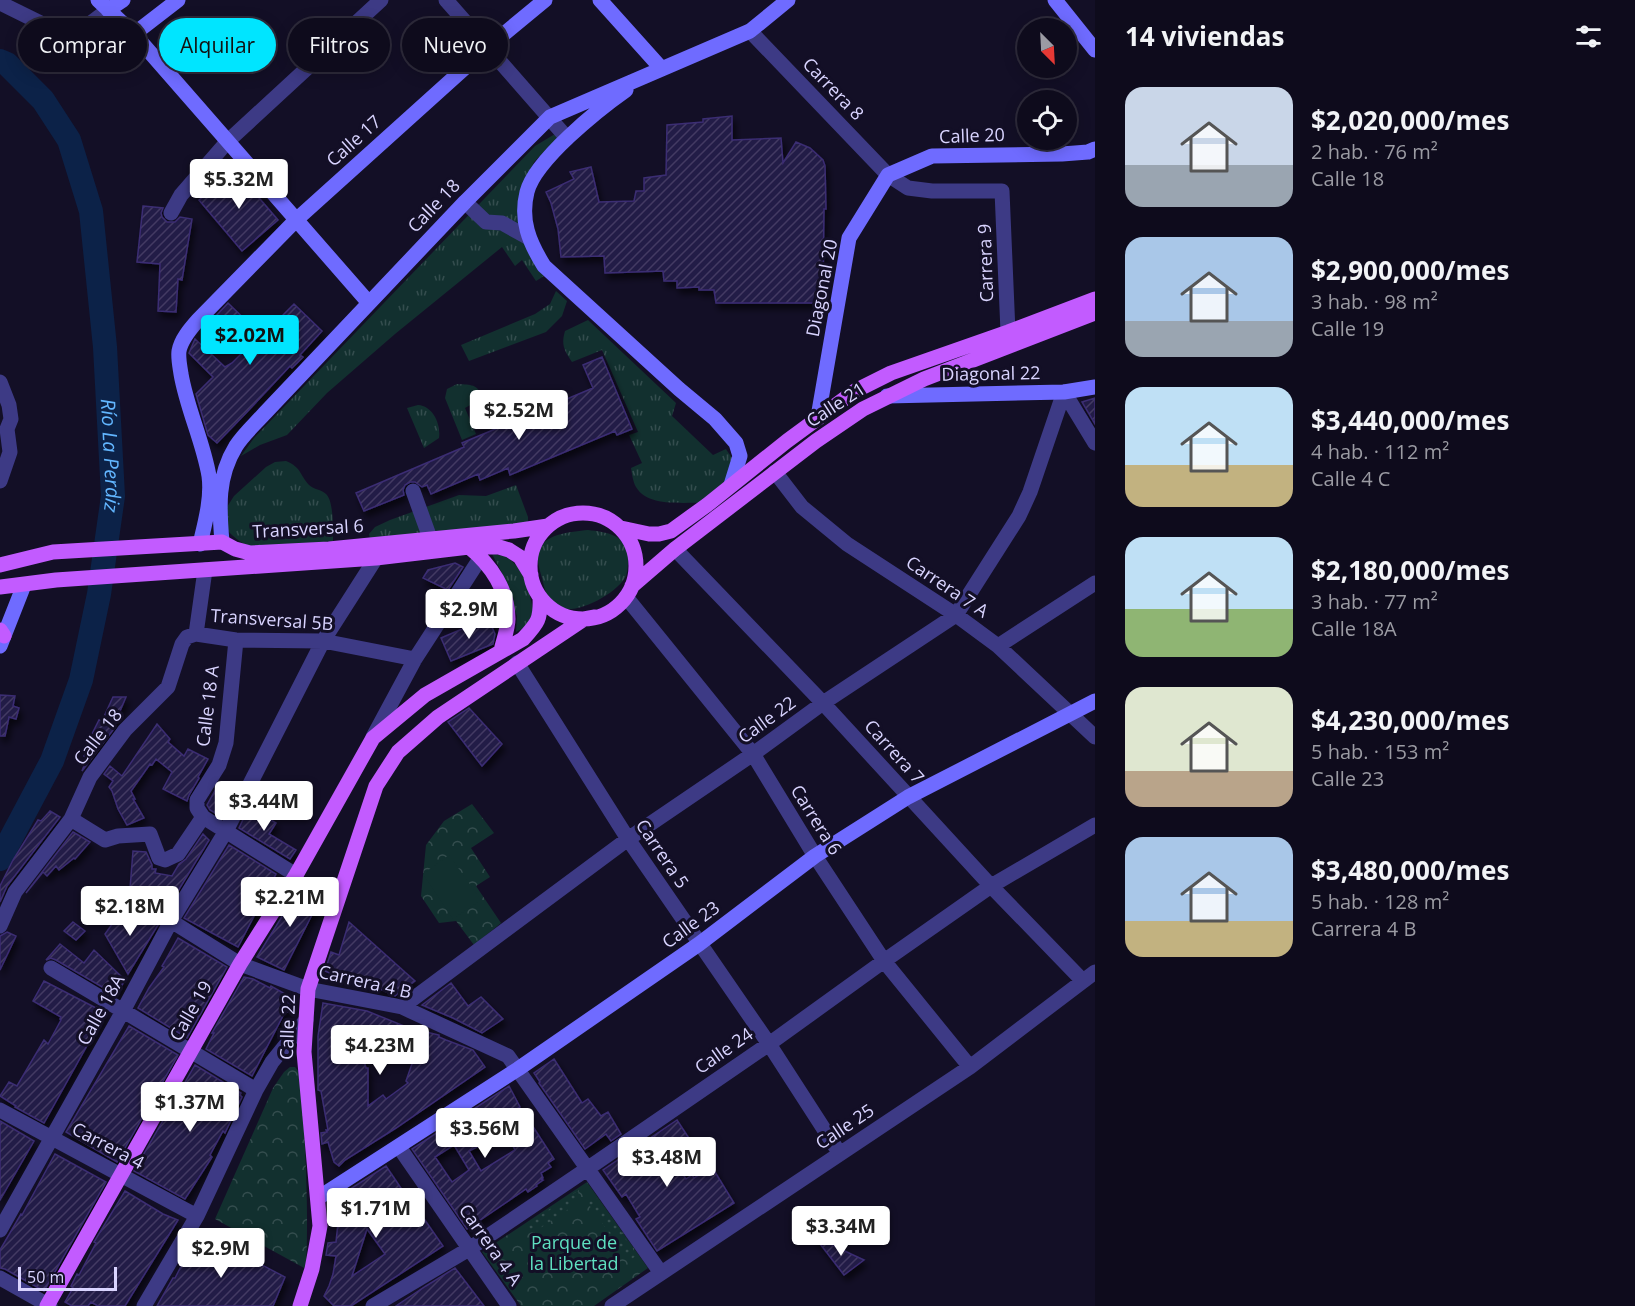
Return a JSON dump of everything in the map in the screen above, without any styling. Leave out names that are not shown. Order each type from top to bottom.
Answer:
[{"type":"main road","points":[[103,5],[123,0]]},
{"type":"main road","points":[[147,24],[178,0]]},
{"type":"main road","name":"Calle 17","points":[[508,31],[545,0]]},
{"type":"main road","points":[[600,0],[656,71],[619,95],[567,138],[537,172],[528,190],[525,211],[526,228],[533,248],[544,266],[715,419],[736,443],[740,456],[731,485]]},
{"type":"main road","name":"Calle 18","points":[[222,542],[219,495],[225,469],[237,445],[465,202],[550,117],[750,31],[788,0]]},
{"type":"main road","points":[[1055,0],[1095,50]]},
{"type":"main road","points":[[103,5],[117,18]]},
{"type":"main road","points":[[147,49],[369,303]]},
{"type":"main road","name":"Calle 17","points":[[200,544],[209,495],[209,478],[183,383],[179,350],[187,333],[296,220],[460,72]]},
{"type":"main road","name":"Calle 20","points":[[888,175],[932,156],[1062,154],[1088,152],[1095,149]]},
{"type":"main road","name":"Diagonal 20","points":[[818,417],[849,238],[888,175]]},
{"type":"main road","name":"Calle 21","points":[[548,526],[561,518],[577,513],[593,514],[608,519],[621,528],[649,534],[671,531],[855,391],[891,372],[1095,299]]},
{"type":"main road","name":"Calle 21","points":[[596,617],[612,609],[675,549],[775,472],[863,409],[945,371],[1095,313]]},
{"type":"main road","name":"Diagonal 22","points":[[887,396],[1064,392],[1095,387]]},
{"type":"main road","points":[[548,526],[541,534],[531,554],[531,575],[534,586],[540,597],[551,608],[580,619],[596,617]]},
{"type":"main road","name":"Transversal 6","points":[[0,566],[53,552],[222,542],[250,553],[329,549],[548,526]]},
{"type":"main road","points":[[621,528],[630,541],[635,556],[636,571],[629,592]]},
{"type":"main road","name":"Transversal 6","points":[[0,587],[56,580],[475,552],[499,547],[520,556],[531,575]]},
{"type":"main road","points":[[475,552],[494,574],[506,597],[508,621],[501,651]]},
{"type":"main road","points":[[1,637],[24,585]]},
{"type":"main road","name":"Calle 19","points":[[48,1306],[240,964],[296,875],[373,738],[425,695],[523,639],[534,627],[541,614],[540,597]]},
{"type":"main road","name":"Calle 22","points":[[300,1306],[312,1269],[320,1226],[304,1052],[308,989],[376,786],[398,752],[438,717],[584,619],[596,617]]},
{"type":"main road","name":"Calle 23","points":[[318,1198],[518,1070],[699,944],[815,856],[908,797],[1095,701]]},
{"type":"street","points":[[171,213],[181,195],[227,142],[381,0]]},
{"type":"street","points":[[446,0],[462,18]]},
{"type":"street","points":[[0,3],[71,38],[103,5]]},
{"type":"street","name":"Carrera 8","points":[[750,31],[888,175],[908,188],[932,191],[1002,191]]},
{"type":"street","points":[[508,70],[567,138]]},
{"type":"street","name":"Carrera 9","points":[[1002,191],[1008,332]]},
{"type":"street","points":[[465,202],[486,222],[502,223],[529,238]]},
{"type":"street","points":[[0,382],[9,405],[10,419],[3,430],[10,452],[0,481]]},
{"type":"street","points":[[1064,392],[1095,443]]},
{"type":"street","name":"Calle 22","points":[[402,1007],[628,839],[823,703],[956,615],[1019,516],[1030,492],[1064,392]]},
{"type":"street","name":"Carrera 7 A","points":[[775,472],[802,507],[847,544],[956,615],[998,646],[1095,737]]},
{"type":"street","points":[[413,491],[430,538]]},
{"type":"street","name":"Carrera 7","points":[[675,549],[823,703],[991,886],[1089,977]]},
{"type":"street","name":"Calle 19","points":[[373,738],[475,552]]},
{"type":"street","name":"Calle 18A","points":[[0,1230],[171,921],[226,831],[324,641],[376,558]]},
{"type":"street","points":[[196,634],[205,570]]},
{"type":"street","points":[[998,646],[1095,583]]},
{"type":"street","name":"Carrera 6","points":[[629,592],[753,754],[815,856],[884,961],[970,1067]]},
{"type":"street","name":"Transversal 5B","points":[[196,634],[236,640],[324,641],[416,659]]},
{"type":"street","name":"Calle 18","points":[[0,926],[15,892],[71,819],[90,777],[125,730],[168,687],[182,644],[187,637],[196,634]]},
{"type":"street","name":"Calle 18 A","points":[[71,819],[105,840],[118,836],[150,834],[159,858],[165,860],[178,854],[200,812],[197,800],[219,765],[226,743],[236,640]]},
{"type":"street","name":"Carrera 5","points":[[517,663],[628,839],[769,1044],[840,1154]]},
{"type":"street","points":[[200,812],[296,875]]},
{"type":"street","name":"Calle 24","points":[[373,1306],[469,1249],[587,1169],[769,1044],[991,886],[1095,825]]},
{"type":"street","name":"Carrera 4 B","points":[[171,921],[240,964],[308,989],[402,1007],[508,1056],[661,1273]]},
{"type":"street","points":[[51,969],[256,1090]]},
{"type":"street","name":"Calle 25","points":[[612,1306],[970,1067],[1089,977]]},
{"type":"street","points":[[144,1306],[197,1216],[256,1090],[272,1062],[306,1020]]},
{"type":"street","name":"Carrera 4","points":[[0,1110],[197,1216]]},
{"type":"street","name":"Carrera 4 A","points":[[399,1147],[509,1306]]},
{"type":"street","points":[[0,1278],[48,1306]]},
{"type":"green space","points":[[555,134],[567,135],[550,145],[534,162],[524,184],[534,263],[544,276],[536,281],[522,260],[515,266],[502,247],[327,393],[287,435],[260,445],[241,456],[254,438],[535,146]]},
{"type":"green space","points":[[556,291],[567,301],[562,316],[546,332],[469,361],[461,345],[535,314],[550,304]]},
{"type":"green space","points":[[588,320],[676,403],[672,416],[713,455],[726,449],[731,457],[733,464],[728,477],[702,503],[657,501],[648,498],[636,487],[631,468],[642,463],[629,435],[638,432],[602,350],[572,362],[564,347],[565,331]]},
{"type":"green space","points":[[457,384],[475,387],[481,395],[479,400],[465,408],[476,434],[462,440],[445,398],[447,389]]},
{"type":"green space","points":[[418,405],[432,412],[439,427],[439,438],[424,448],[407,408]]},
{"type":"green space","points":[[286,461],[298,469],[309,485],[324,492],[329,498],[333,541],[255,547],[241,542],[228,531],[227,507],[234,496],[266,467],[275,462]]},
{"type":"green space","points":[[516,485],[528,517],[528,521],[524,524],[370,539],[369,534],[375,527],[390,520],[459,495],[486,496]]},
{"type":"green space","points":[[588,530],[602,532],[620,539],[627,550],[626,576],[614,590],[604,597],[583,607],[563,609],[555,606],[546,593],[538,558],[540,548],[545,542],[558,535]]},
{"type":"green space","points":[[492,554],[504,556],[512,561],[522,574],[528,589],[534,612],[527,626],[516,632],[517,616],[501,571]]},
{"type":"green space","points":[[472,804],[494,833],[471,848],[490,877],[476,886],[501,923],[474,945],[456,921],[439,923],[421,896],[426,845],[444,821]]},
{"type":"green space","points":[[449,855],[481,900],[453,919],[423,874]]},
{"type":"green space","points":[[290,1067],[295,1067],[301,1078],[307,1197],[306,1269],[215,1219],[273,1088]]},
{"type":"green space","name":"Parque de la Libertad","points":[[587,1182],[648,1268],[594,1306],[521,1306],[482,1252]]},
{"type":"green space","points":[[579,1190],[576,1204],[533,1233],[527,1224]]},
{"type":"green space","points":[[592,1198],[594,1201],[597,1198],[637,1255],[629,1261],[587,1202]]},
{"type":"building","points":[[732,116],[732,140],[781,138],[783,163],[796,142],[810,148],[823,160],[826,209],[824,209],[823,290],[825,290],[825,303],[716,303],[714,290],[699,290],[699,287],[677,288],[677,281],[664,281],[663,271],[605,273],[604,256],[561,257],[558,229],[546,192],[574,179],[570,172],[591,167],[599,202],[634,201],[636,191],[644,191],[644,178],[666,175],[667,125],[703,122],[703,119]]},
{"type":"building","points":[[235,170],[278,220],[242,251],[199,200]]},
{"type":"building","points":[[143,206],[163,208],[162,217],[167,222],[175,222],[180,217],[192,219],[182,280],[178,279],[176,312],[158,311],[160,264],[137,262]]},
{"type":"building","points":[[228,303],[262,336],[294,304],[322,331],[300,355],[303,357],[292,368],[290,366],[217,443],[208,435],[196,394],[213,377],[189,353],[195,339],[225,367],[248,347],[216,316]]},
{"type":"building","points":[[602,357],[632,429],[617,435],[615,431],[510,475],[508,468],[480,480],[478,474],[431,494],[427,485],[422,487],[415,482],[410,482],[405,485],[404,495],[364,511],[356,493],[464,447],[462,443],[593,388],[583,365]]},
{"type":"building","points":[[1095,398],[1095,424],[1082,402]]},
{"type":"building","points":[[455,563],[463,567],[448,590],[423,578],[428,570]]},
{"type":"building","points":[[488,618],[495,634],[493,644],[451,661],[441,638]]},
{"type":"building","points":[[0,695],[15,696],[13,706],[19,708],[16,719],[9,717],[5,736],[0,736]]},
{"type":"building","points":[[113,697],[126,697],[114,725],[116,726],[82,771],[87,758],[84,756],[93,742],[89,740],[99,720],[102,721]]},
{"type":"building","points":[[469,708],[502,744],[482,766],[448,722]]},
{"type":"building","points":[[157,724],[170,739],[168,742],[184,756],[188,749],[208,759],[187,801],[163,789],[172,772],[156,759],[131,791],[144,818],[127,825],[109,787],[113,781],[104,774],[110,766],[122,776]]},
{"type":"building","points":[[217,787],[234,793],[222,817],[210,810],[207,805]]},
{"type":"building","points":[[249,807],[276,823],[269,834],[296,850],[290,859],[239,828]]},
{"type":"building","points":[[50,811],[60,817],[7,886],[0,902],[0,886],[13,860],[38,820],[41,821]]},
{"type":"building","points":[[73,832],[90,842],[75,859],[59,870],[56,866],[47,876],[43,872],[26,893]]},
{"type":"building","points":[[203,834],[209,840],[167,909],[130,889],[133,851],[146,852],[152,869],[156,869],[155,873],[172,876]]},
{"type":"building","points":[[229,845],[276,874],[238,947],[184,918]]},
{"type":"building","points":[[302,884],[321,897],[284,970],[257,957]]},
{"type":"building","points":[[130,909],[158,925],[128,974],[105,934],[115,920]]},
{"type":"building","points":[[73,922],[85,931],[76,940],[64,931]]},
{"type":"building","points":[[349,922],[415,981],[395,996],[346,973],[345,979],[325,971],[331,952],[339,955]]},
{"type":"building","points":[[7,932],[16,936],[0,970],[0,936]]},
{"type":"building","points":[[178,938],[227,967],[187,1038],[138,1008],[164,967],[162,966]]},
{"type":"building","points":[[60,944],[84,963],[94,950],[125,980],[116,995],[56,960],[51,958],[46,960]]},
{"type":"building","points":[[244,977],[270,988],[271,986],[294,999],[252,1076],[206,1049],[214,1033],[212,1033]]},
{"type":"building","points":[[44,981],[97,1007],[104,1011],[104,1015],[44,1123],[0,1096],[9,1082],[17,1086],[44,1040],[48,1044],[61,1020],[61,1017],[33,1001]]},
{"type":"building","points":[[451,983],[468,1006],[481,997],[503,1019],[482,1033],[422,1005]]},
{"type":"building","points":[[323,1003],[367,1011],[426,1035],[426,1032],[439,1035],[439,1037],[473,1050],[485,1067],[339,1166],[334,1162],[328,1142],[322,1144],[321,1133],[328,1130],[321,1091],[318,1090],[318,1036]],"holes":[[[377,1041],[399,1046],[398,1051],[414,1058],[406,1081],[408,1083],[386,1099],[383,1095],[368,1106],[368,1068],[366,1068],[360,1047],[375,1049]]]},
{"type":"building","points":[[129,1026],[178,1055],[117,1162],[66,1132]]},
{"type":"building","points":[[554,1059],[582,1103],[588,1099],[601,1116],[608,1112],[621,1134],[611,1141],[606,1134],[585,1149],[534,1073]]},
{"type":"building","points":[[195,1065],[241,1093],[242,1097],[225,1133],[223,1131],[210,1155],[212,1157],[185,1199],[134,1171]]},
{"type":"building","points":[[509,1086],[520,1107],[512,1112],[524,1130],[532,1125],[554,1159],[548,1163],[551,1167],[541,1173],[543,1180],[537,1186],[528,1192],[526,1189],[467,1229],[412,1149]],"holes":[[[503,1122],[515,1140],[511,1142],[515,1150],[481,1171],[469,1151],[485,1143],[480,1136]],[[454,1145],[469,1170],[452,1182],[435,1157]]]},
{"type":"building","points":[[677,1120],[694,1146],[673,1159],[686,1179],[692,1175],[694,1178],[712,1167],[734,1203],[657,1251],[636,1219],[640,1217],[626,1194],[622,1197],[603,1170]]},
{"type":"building","points":[[0,1121],[34,1141],[0,1200]]},
{"type":"building","points":[[55,1154],[106,1182],[44,1291],[0,1268],[0,1250]]},
{"type":"building","points":[[386,1166],[415,1206],[416,1213],[420,1213],[443,1246],[351,1306],[334,1306],[324,1296],[333,1274],[336,1256],[326,1255],[328,1243],[336,1242],[341,1195]],"holes":[[[367,1229],[385,1254],[352,1276]]]},
{"type":"building","points":[[125,1191],[163,1214],[178,1220],[125,1306],[98,1306],[91,1302],[88,1306],[72,1306],[65,1302],[73,1288],[71,1286]]},
{"type":"building","points":[[199,1232],[285,1277],[273,1306],[157,1306],[175,1278]]},
{"type":"building","points":[[814,1236],[851,1254],[864,1260],[844,1275]]},
{"type":"building","points":[[455,1268],[484,1306],[396,1306],[426,1286]]},
{"type":"waterway","name":"Río La Perdiz","points":[[0,61],[7,64],[43,100],[69,140],[91,211],[105,347],[113,496],[99,594],[81,680],[52,761],[0,859]]}]
